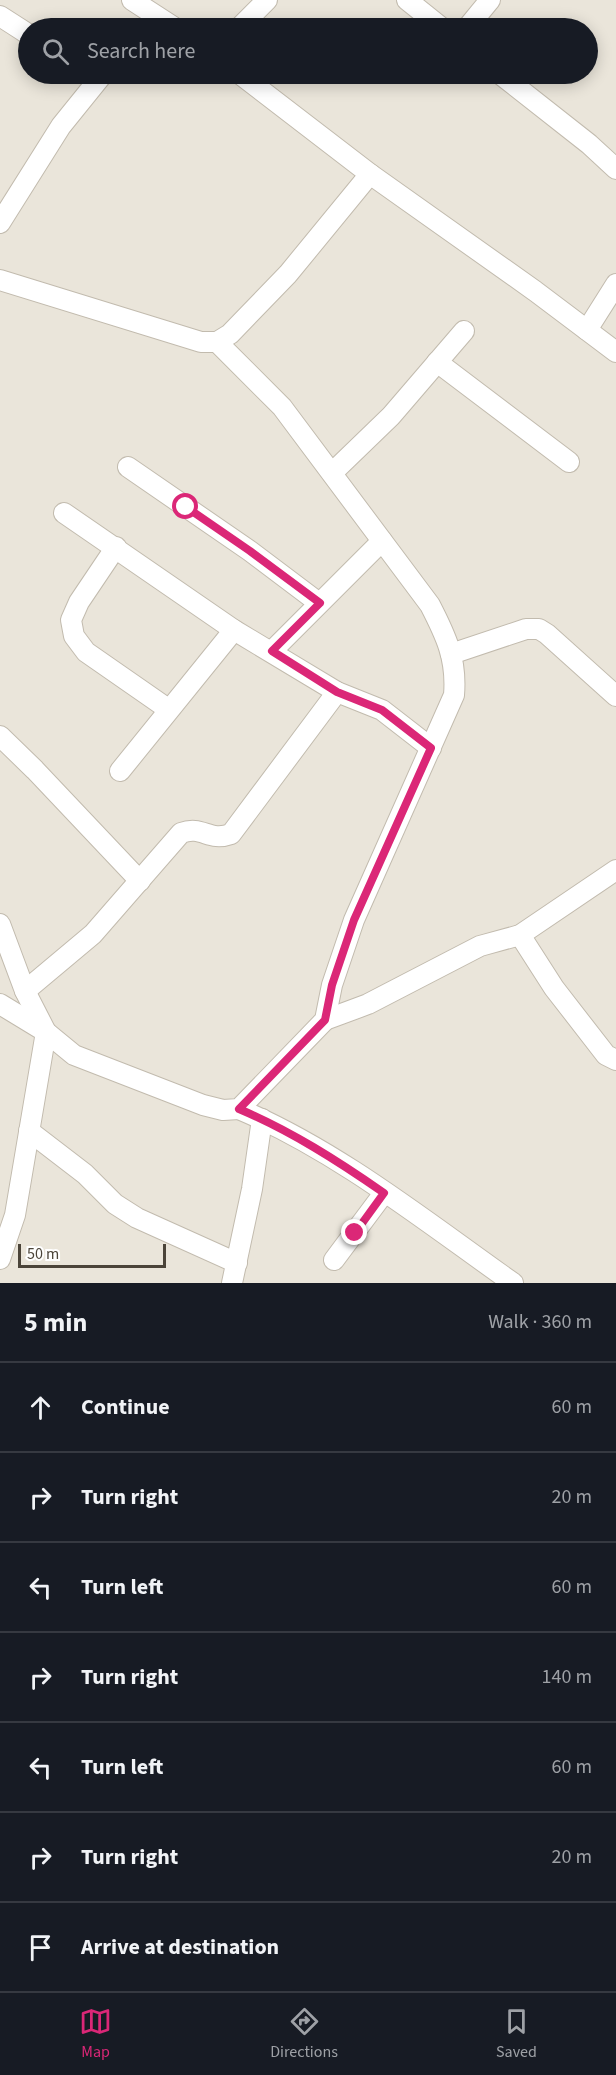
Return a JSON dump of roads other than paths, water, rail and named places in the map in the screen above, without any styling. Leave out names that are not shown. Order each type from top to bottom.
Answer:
[{"type":"street","points":[[132,0],[146,18]]},
{"type":"street","points":[[249,18],[267,0]]},
{"type":"street","points":[[407,0],[430,18]]},
{"type":"street","points":[[475,18],[490,0]]},
{"type":"street","points":[[0,16],[18,27]]},
{"type":"street","points":[[0,223],[89,84]]},
{"type":"street","points":[[253,84],[370,174],[616,352]]},
{"type":"street","points":[[513,84],[589,144],[616,169]]},
{"type":"street","points":[[0,280],[201,342],[217,342],[230,334],[288,274],[370,174]]},
{"type":"street","points":[[587,330],[616,284]]},
{"type":"street","points":[[332,473],[391,416],[464,331]]},
{"type":"street","points":[[217,342],[282,407],[430,604],[447,638],[456,674],[454,695],[354,920],[332,985],[325,1020]]},
{"type":"street","points":[[437,362],[569,462]]},
{"type":"street","points":[[128,467],[250,551],[320,603]]},
{"type":"street","points":[[64,513],[234,630],[337,692],[382,710],[431,748]]},
{"type":"street","points":[[272,651],[382,541]]},
{"type":"street","points":[[116,547],[79,602],[71,620],[74,636],[86,652],[168,709]]},
{"type":"street","points":[[451,654],[526,629],[538,629],[547,634],[616,696]]},
{"type":"street","points":[[120,771],[234,630]]},
{"type":"street","points":[[25,991],[93,934],[181,833],[192,829],[218,838],[231,834],[337,692]]},
{"type":"street","points":[[0,736],[140,881]]},
{"type":"street","points":[[239,1109],[325,1020],[368,1004],[480,946],[520,935],[616,870]]},
{"type":"street","points":[[0,924],[25,991],[46,1032],[15,1215],[0,1259]]},
{"type":"street","points":[[520,935],[554,988],[606,1055],[616,1060]]},
{"type":"street","points":[[0,1004],[46,1032],[74,1055],[202,1106],[223,1110],[239,1109],[262,1119],[330,1156],[513,1283]]},
{"type":"street","points":[[232,1283],[252,1189],[262,1119]]},
{"type":"street","points":[[28,1131],[85,1174],[137,1218],[237,1263]]},
{"type":"street","points":[[334,1260],[384,1193]]}]
